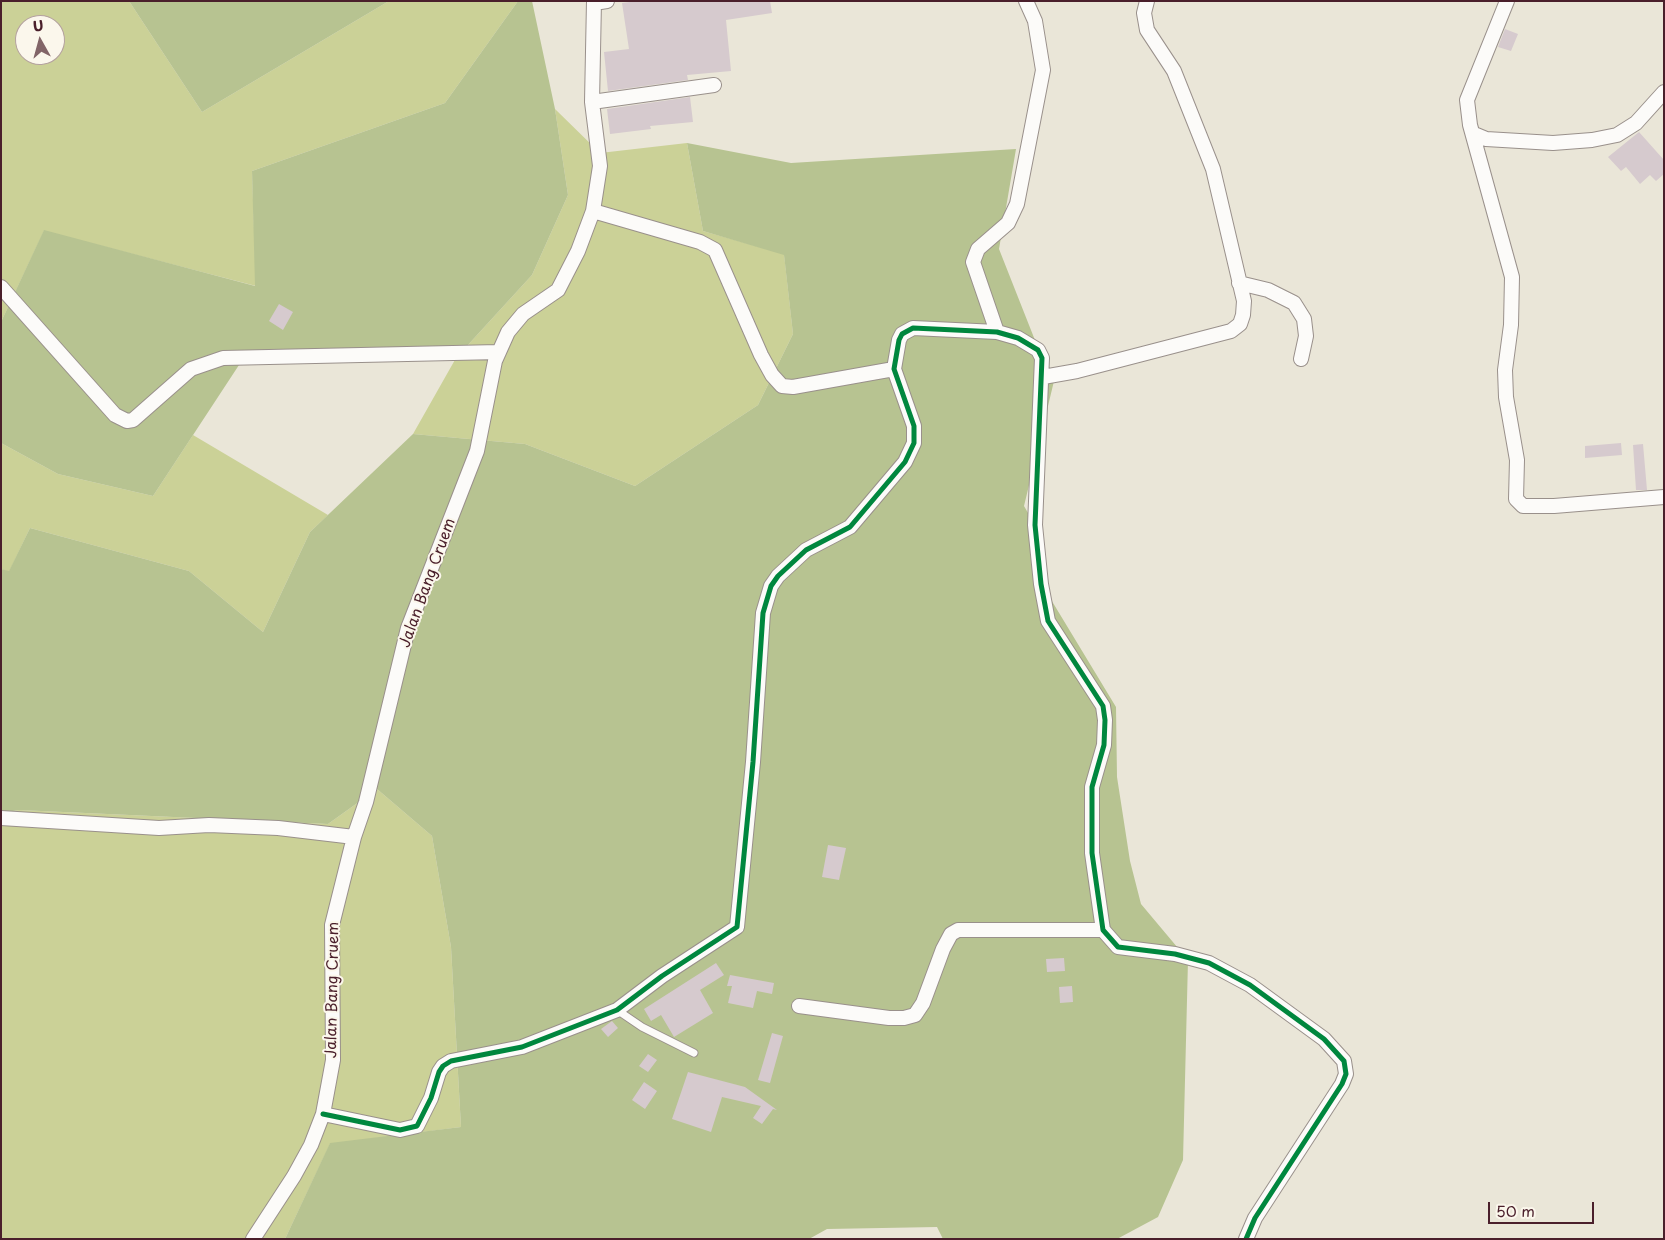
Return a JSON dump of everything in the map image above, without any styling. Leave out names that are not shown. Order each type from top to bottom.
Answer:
[{"type":"street","points":[[997,332],[973,262],[978,249],[1008,223],[1017,204],[1043,70],[1035,20],[1026,1]]},
{"type":"street","points":[[1043,377],[1077,371],[1231,331],[1240,324],[1243,315],[1244,301],[1212,169],[1174,71],[1147,30],[1144,13],[1147,1]]},
{"type":"street","points":[[1507,1],[1467,100],[1470,125],[1512,277],[1511,325],[1505,370],[1506,396],[1517,460],[1516,499],[1523,506],[1554,506],[1664,497]]},
{"type":"street","name":"Jalan Bang Cruem","points":[[253,1239],[294,1176],[311,1145],[323,1114],[333,1060],[332,925],[354,837],[366,802],[408,628],[477,451],[495,361],[508,332],[523,314],[558,290],[578,251],[593,211],[600,166],[590,68],[598,2]]},
{"type":"street","points":[[592,102],[714,85]]},
{"type":"street","points":[[1474,134],[1486,139],[1553,143],[1592,140],[1616,135],[1636,123],[1664,92]]},
{"type":"street","points":[[593,211],[706,245],[718,253],[761,355],[772,375],[782,386],[793,387],[894,369]]},
{"type":"street","points":[[1239,283],[1268,290],[1294,303],[1304,319],[1306,336],[1301,359]]},
{"type":"street","points":[[1,287],[115,415],[127,421],[133,420],[191,369],[222,358],[499,352]]},
{"type":"street","points":[[323,1114],[400,1130],[417,1126],[422,1118],[439,1072],[443,1066],[451,1061],[522,1047],[617,1010],[662,976],[737,927],[739,922],[765,600],[778,576],[806,550],[850,527],[905,462],[914,443],[914,426],[894,369],[899,340],[902,334],[913,328],[997,332],[1018,338],[1038,350],[1042,358],[1043,377],[1035,525],[1042,593],[1048,621],[1103,706],[1105,720],[1104,745],[1092,787],[1092,853],[1103,930],[1118,947],[1174,954],[1209,963],[1250,985],[1324,1039],[1344,1060],[1346,1074],[1342,1084],[1255,1218],[1246,1239]]},
{"type":"street","points":[[1,818],[159,828],[209,825],[278,828],[354,837]]},
{"type":"street","points":[[799,1006],[889,1018],[904,1018],[914,1014],[923,1003],[951,934],[958,930],[1103,930]]},
{"type":"lane","points":[[617,1010],[642,1027],[694,1053]]},
{"type":"green space","points":[[1,1],[129,1],[202,112],[389,1],[518,1],[445,103],[252,171],[256,286],[44,231],[1,322]]},
{"type":"green space","points":[[129,1],[389,1],[202,112]]},
{"type":"green space","points":[[518,1],[532,1],[555,109],[568,195],[532,275],[456,358],[239,365],[153,496],[58,474],[1,443],[1,322],[44,230],[255,286],[252,171],[445,103]]},
{"type":"green space","points":[[555,109],[600,153],[687,143],[703,231],[784,254],[793,334],[758,405],[635,486],[525,444],[413,434],[456,358],[532,275],[568,195]]},
{"type":"green space","points":[[687,143],[791,163],[1016,149],[999,249],[1042,358],[1054,381],[1024,506],[1035,525],[1047,593],[1116,707],[1117,777],[1130,861],[1141,904],[1188,960],[1183,1160],[1158,1217],[1117,1239],[943,1239],[937,1227],[827,1229],[809,1239],[285,1239],[330,1143],[461,1127],[451,947],[432,836],[377,789],[328,824],[19,810],[1,813],[1,569],[9,571],[30,528],[189,571],[263,632],[310,532],[413,434],[525,444],[635,486],[758,405],[793,334],[784,255],[703,231]]},
{"type":"green space","points":[[193,435],[328,515],[310,532],[263,632],[189,571],[30,528],[9,572],[1,569],[1,443],[58,474],[153,496]]},
{"type":"green space","points":[[377,789],[432,836],[451,947],[461,1127],[330,1144],[285,1239],[1,1239],[1,813],[19,810],[328,824]]},
{"type":"building","points":[[637,1],[770,1],[772,13],[726,20],[731,71],[687,75],[688,80],[608,91],[604,52],[629,49],[622,3]]},
{"type":"building","points":[[1505,29],[1518,34],[1511,51],[1498,47]]},
{"type":"building","points":[[690,97],[693,122],[650,126],[651,129],[610,134],[607,109]]},
{"type":"building","points":[[1639,132],[1664,160],[1664,174],[1656,181],[1650,175],[1640,184],[1626,167],[1621,171],[1608,157]]},
{"type":"building","points":[[279,304],[293,312],[283,330],[269,321]]},
{"type":"building","points":[[1621,443],[1622,455],[1585,458],[1585,446]]},
{"type":"building","points":[[1643,444],[1647,490],[1636,490],[1633,445]]},
{"type":"building","points":[[828,845],[846,848],[839,880],[822,877]]},
{"type":"building","points":[[1064,958],[1065,971],[1047,972],[1046,959]]},
{"type":"building","points":[[716,963],[724,975],[700,990],[713,1013],[674,1037],[661,1015],[651,1021],[644,1009]]},
{"type":"building","points":[[730,975],[774,983],[772,994],[757,991],[753,1008],[728,1003],[732,986],[727,986]]},
{"type":"building","points":[[1072,986],[1073,1002],[1060,1003],[1059,987]]},
{"type":"building","points":[[612,1021],[618,1028],[608,1037],[601,1029]]},
{"type":"building","points":[[772,1033],[783,1036],[770,1083],[758,1080]]},
{"type":"building","points":[[648,1054],[657,1060],[648,1072],[639,1066]]},
{"type":"building","points":[[688,1072],[745,1087],[777,1110],[773,1109],[762,1124],[753,1118],[761,1106],[722,1097],[711,1132],[672,1119]]},
{"type":"building","points":[[644,1082],[657,1091],[645,1109],[632,1100]]},
{"type":"cycle path","points":[[323,1114],[400,1130],[417,1126],[431,1098],[439,1072],[443,1066],[451,1061],[522,1047],[617,1010],[662,976],[737,927],[753,762],[763,613],[771,586],[778,576],[806,550],[850,527],[905,462],[914,443],[914,426],[894,369],[899,340],[902,334],[913,328],[997,332],[1018,338],[1038,350],[1042,358],[1035,525],[1041,584],[1048,621],[1103,706],[1105,720],[1104,745],[1092,787],[1092,853],[1103,930],[1118,947],[1175,954],[1209,963],[1250,985],[1324,1039],[1344,1061],[1346,1074],[1342,1084],[1255,1218],[1246,1239]]}]
